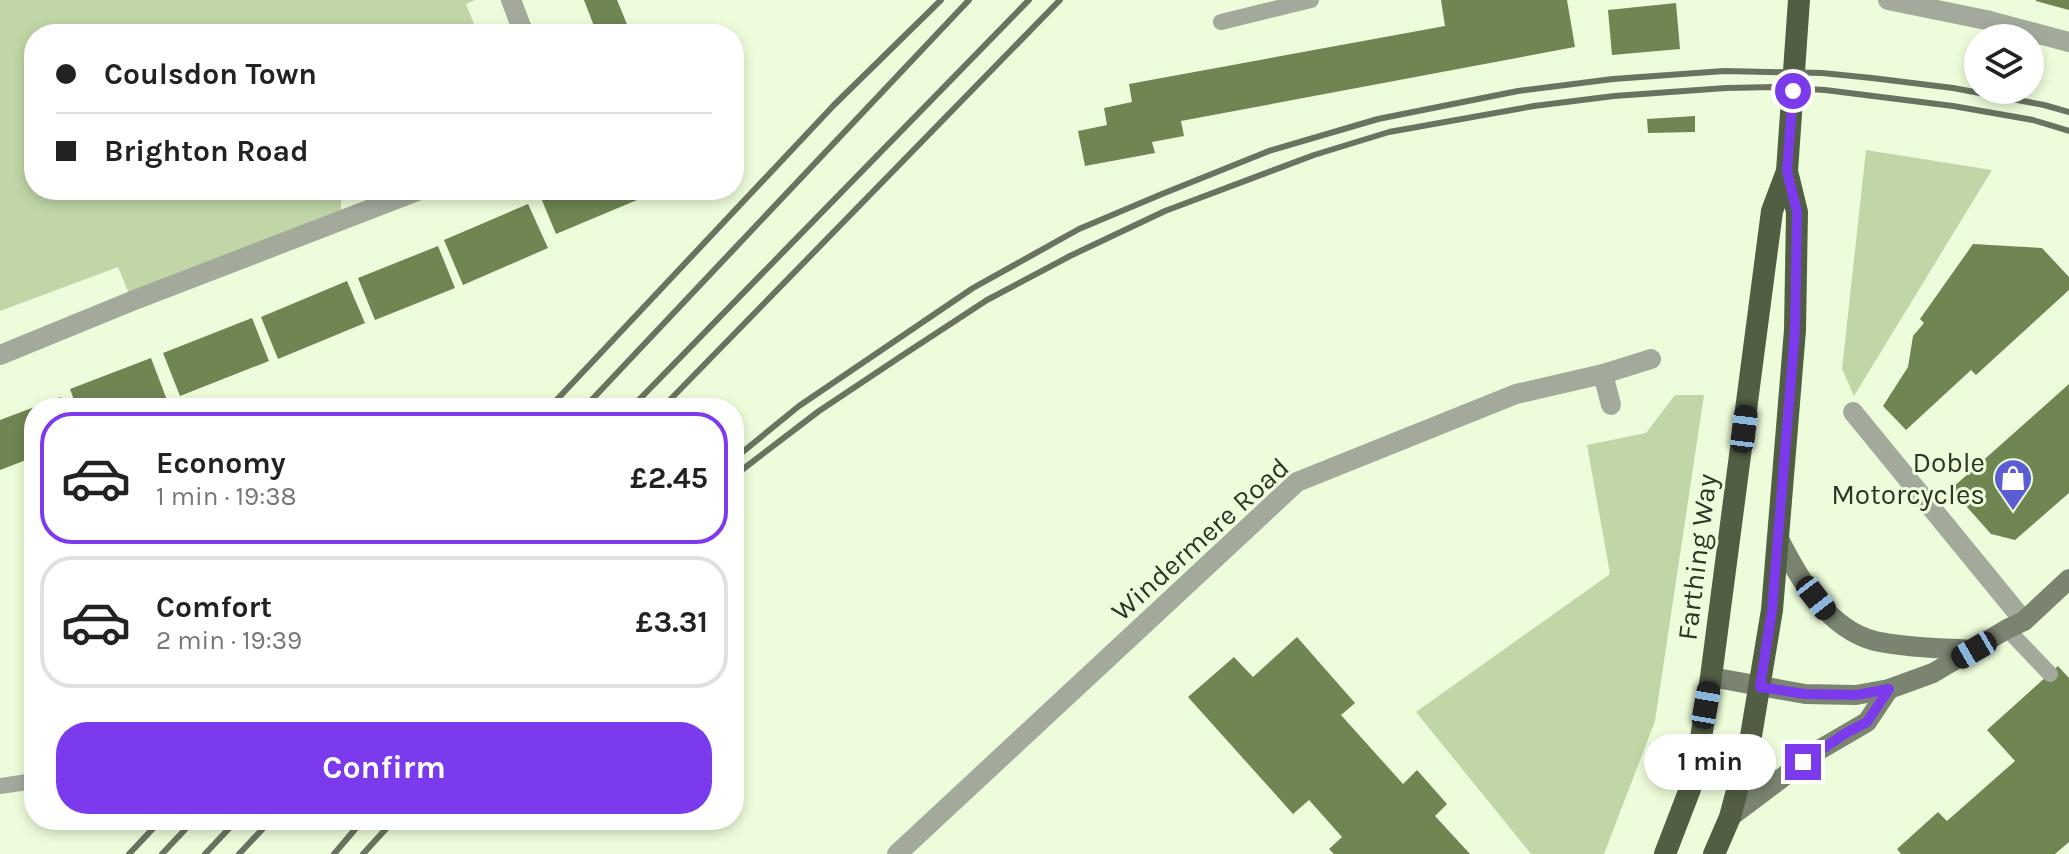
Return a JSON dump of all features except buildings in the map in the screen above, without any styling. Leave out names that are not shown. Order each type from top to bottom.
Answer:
[{"type":"highway","name":"Farthing Way","points":[[1665,854],[1690,789],[1711,677],[1772,211],[1787,171],[1799,0]]},
{"type":"highway","name":"Farthing Way","points":[[1714,854],[1730,817],[1750,742],[1772,610],[1795,330],[1797,212],[1787,171]]},
{"type":"main road","points":[[1779,539],[1791,563],[1826,611],[1855,633],[1879,641],[1918,647],[1974,650]]},
{"type":"main road","points":[[1711,677],[1805,694],[1856,695],[1889,689],[1933,673],[2015,625],[2069,579]]},
{"type":"main road","points":[[1730,817],[1819,750],[1867,722],[1889,689]]},
{"type":"street","points":[[511,0],[520,24]]},
{"type":"street","points":[[1888,0],[1974,17],[2069,42]]},
{"type":"street","points":[[0,355],[394,200]]},
{"type":"street","name":"Windermere Road","points":[[897,854],[1297,482],[1516,394],[1603,374],[1651,359]]},
{"type":"street","points":[[1603,374],[1611,405]]},
{"type":"street","points":[[1853,412],[2015,625]]},
{"type":"lane","points":[[1221,22],[1311,0]]},
{"type":"lane","points":[[2015,625],[2050,674]]},
{"type":"lane","points":[[0,786],[24,782]]},
{"type":"green space","points":[[0,0],[475,0],[466,4],[474,24],[24,24],[24,200],[341,200],[341,221],[132,301],[118,267],[0,311]]},
{"type":"green space","points":[[1866,150],[1992,170],[1854,396],[1842,369]]},
{"type":"green space","points":[[1675,395],[1704,395],[1655,721],[1604,854],[1531,854],[1416,712],[1610,574],[1587,445],[1646,433]]},
{"type":"railway","points":[[558,398],[834,105],[941,0]]},
{"type":"railway","points":[[593,398],[969,0]]},
{"type":"railway","points":[[641,398],[1029,0]]},
{"type":"railway","points":[[672,398],[1060,0]]},
{"type":"railway","points":[[744,451],[799,406],[973,288],[1079,229],[1269,151],[1378,119],[1518,91],[1613,79],[1724,71],[1822,73],[1872,78],[1953,88],[2069,112]]},
{"type":"railway","points":[[744,468],[819,411],[987,300],[1070,256],[1165,211],[1314,155],[1389,132],[1534,106],[1614,96],[1775,87],[1953,106],[2033,120],[2069,131]]},
{"type":"railway","points":[[129,854],[152,830]]},
{"type":"railway","points":[[162,854],[185,830]]},
{"type":"railway","points":[[205,854],[228,830]]},
{"type":"railway","points":[[239,854],[262,830]]},
{"type":"railway","points":[[334,854],[354,830]]},
{"type":"railway","points":[[363,854],[385,830]]},
{"type":"place","name":"Doble Motorcycles","points":[[2013,512]]},
{"type":"route","points":[[1793,91],[1787,171],[1797,212],[1795,330],[1779,539],[1760,687],[1805,694],[1856,695],[1889,689],[1867,722],[1803,762]]}]
